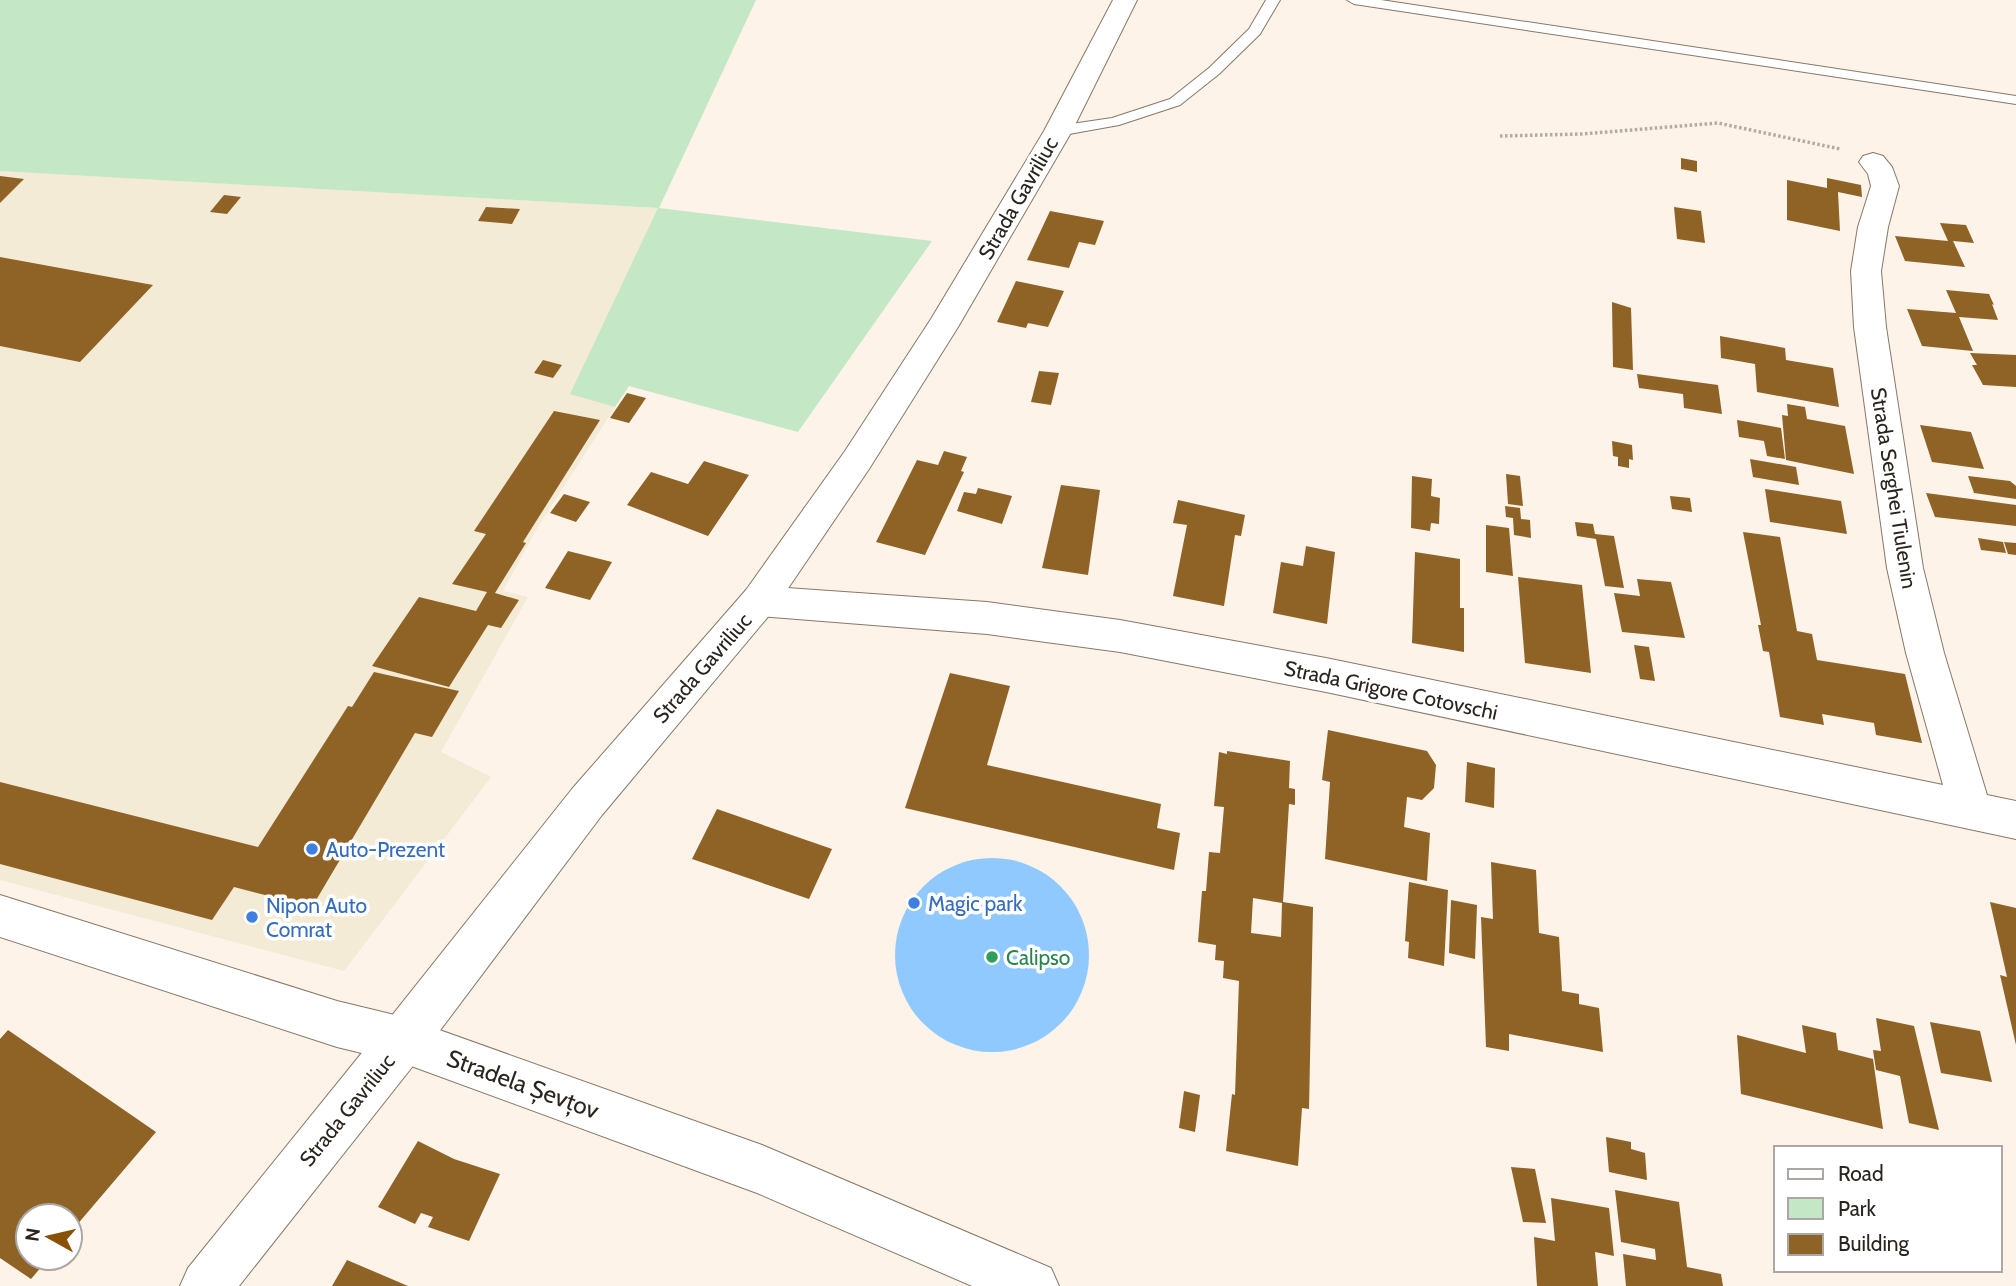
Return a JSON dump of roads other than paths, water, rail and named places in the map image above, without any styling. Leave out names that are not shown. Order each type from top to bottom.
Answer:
[{"type":"street","name":"Strada Gavriliuc","points":[[206,1286],[403,1040],[587,802],[760,601],[857,460],[942,327],[1058,131],[1125,0]]},
{"type":"street","name":"Strada Serghei Tiulenin","points":[[1873,162],[1882,173],[1885,186],[1873,227],[1866,271],[1869,316],[1903,554],[1925,653],[1971,811]]},
{"type":"street","name":"Strada Grigore Cotovschi","points":[[760,601],[987,618],[1120,636],[1326,675],[2016,820]]},
{"type":"street","name":"Stradela Șevțov","points":[[0,916],[337,1024],[403,1040],[762,1170],[1033,1286]]},
{"type":"lane","points":[[1058,131],[1114,122],[1175,102],[1214,71],[1255,31],[1273,0]]},
{"type":"lane","points":[[1354,0],[2016,100]]},
{"type":"water","name":"Calipso","points":[[992,858],[1029,865],[1061,886],[1082,918],[1089,955],[1082,992],[1061,1024],[1029,1045],[992,1052],[955,1045],[923,1024],[902,992],[895,955],[902,918],[923,886],[955,865]]},
{"type":"place","name":"Auto-Prezent","points":[[312,849]]},
{"type":"place","name":"Magic park","points":[[914,903]]},
{"type":"place","name":"Nipon Auto Comrat","points":[[252,917]]},
{"type":"place","name":"Calipso","points":[[992,957]]}]
